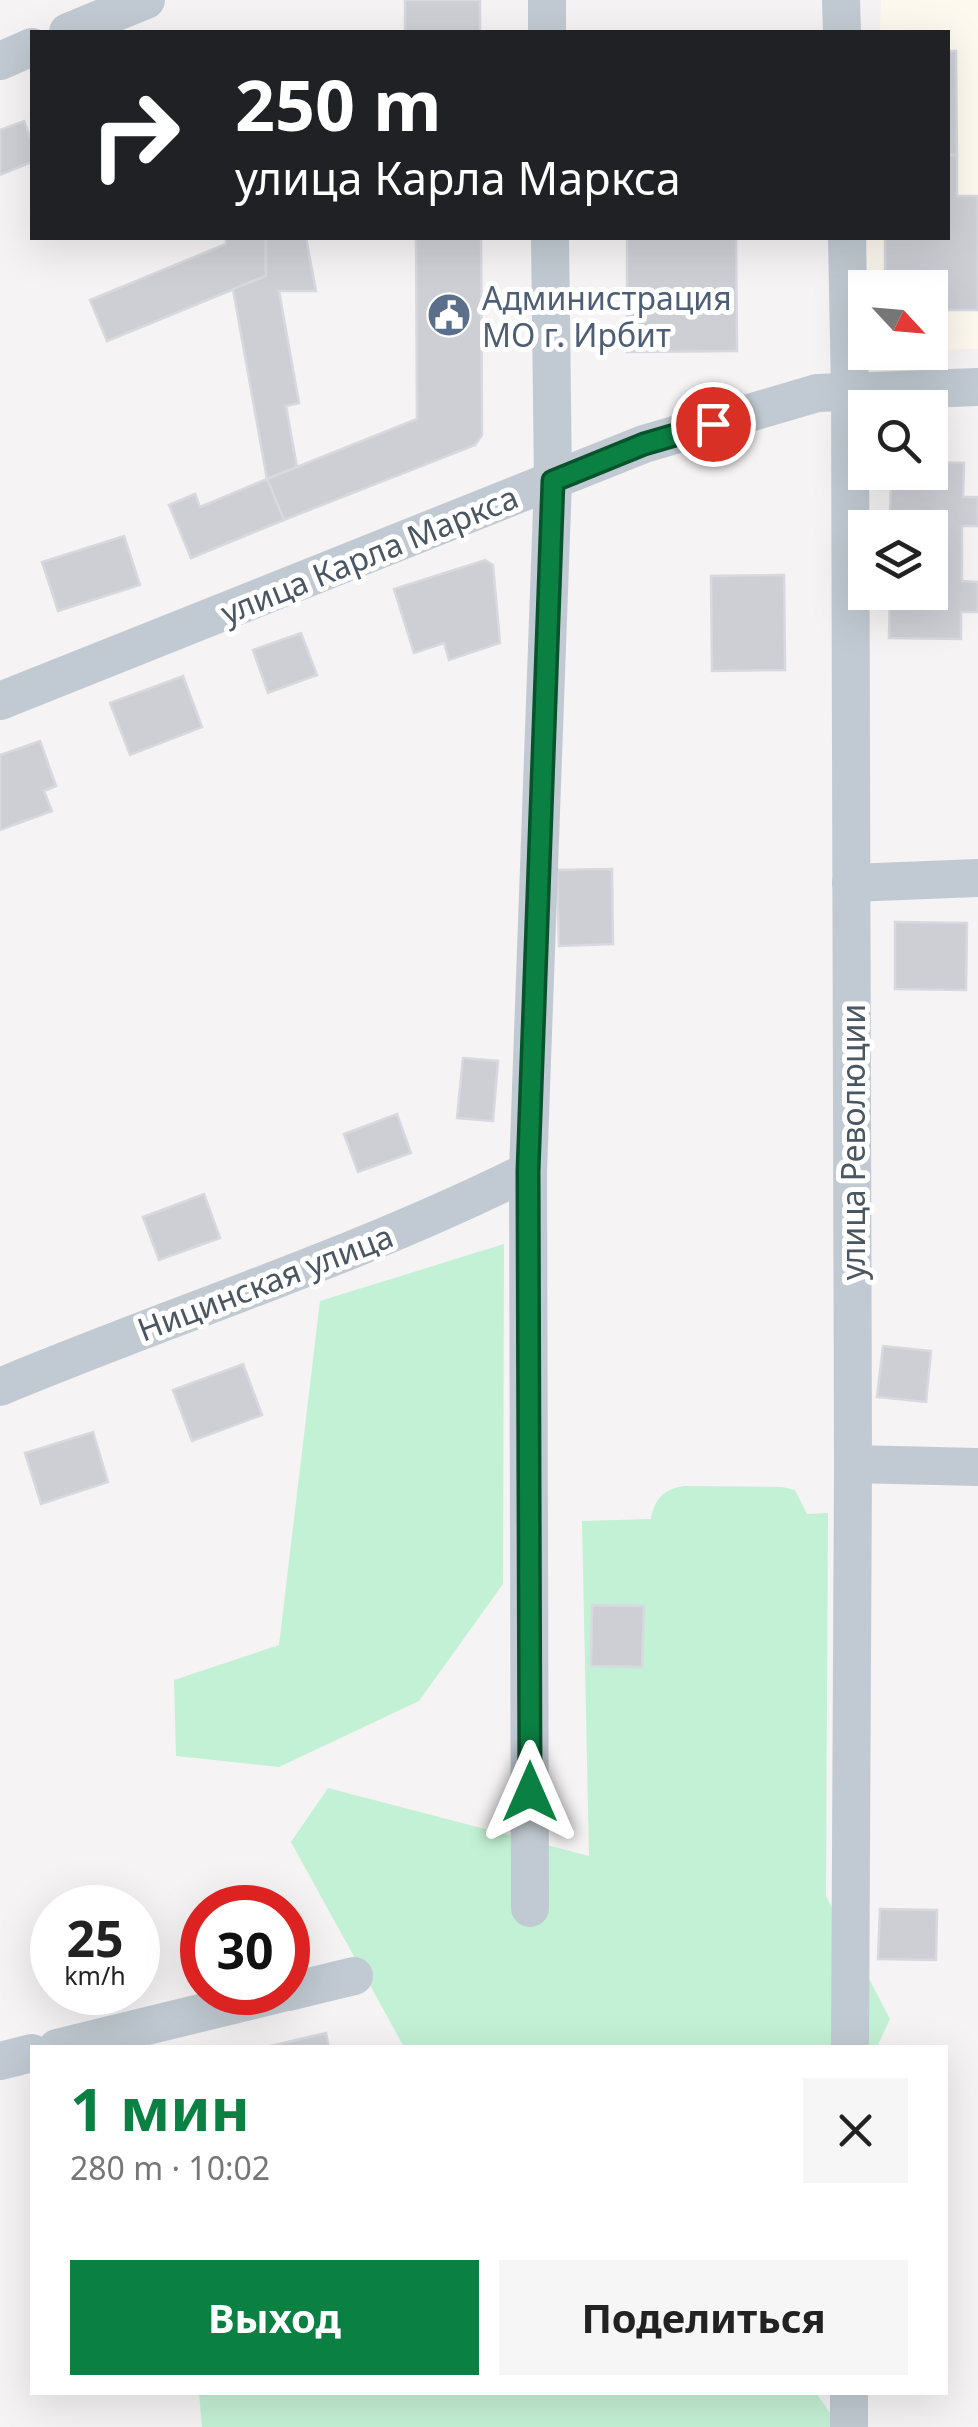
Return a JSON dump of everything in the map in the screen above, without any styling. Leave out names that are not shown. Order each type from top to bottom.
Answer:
[{"type":"street","points":[[73,30],[146,0]]},
{"type":"street","points":[[547,0],[547,30]]},
{"type":"street","points":[[842,0],[842,30]]},
{"type":"street","points":[[0,61],[30,48]]},
{"type":"street","points":[[530,1908],[528,1171],[553,481],[550,240]]},
{"type":"street","name":"улица Революции","points":[[847,240],[850,390]]},
{"type":"street","name":"улица Карла Маркса","points":[[850,390],[978,387]]},
{"type":"street","name":"улица Карла Маркса","points":[[0,701],[644,444],[817,393],[848,390]]},
{"type":"street","name":"улица Революции","points":[[850,490],[850,2045]]},
{"type":"street","points":[[851,883],[978,878]]},
{"type":"street","name":"Ницинская улица","points":[[0,1387],[441,1214],[528,1171]]},
{"type":"street","points":[[853,1464],[978,1468]]},
{"type":"street","points":[[310,1987],[354,1976]]},
{"type":"street","points":[[68,2045],[192,2015]]},
{"type":"street","points":[[0,2061],[30,2054]]},
{"type":"street","points":[[848,2427],[849,2395]]},
{"type":"shaded area","points":[[881,0],[978,0],[978,349],[948,350],[948,270],[866,270],[868,240],[950,240],[950,30],[880,30]]},
{"type":"green space","points":[[504,1244],[503,1584],[419,1701],[279,1767],[176,1756],[174,1680],[279,1645],[320,1301]]},
{"type":"green space","points":[[782,1487],[795,1490],[807,1514],[828,1513],[826,1896],[890,2019],[878,2045],[403,2045],[291,1842],[328,1788],[589,1856],[582,1521],[651,1519],[662,1496],[672,1489]]},
{"type":"green space","points":[[199,2395],[817,2395],[840,2427],[202,2427]]},
{"type":"building","points":[[405,0],[480,0],[480,30],[405,30]]},
{"type":"building","points":[[950,51],[956,51],[957,155],[950,155]]},
{"type":"building","points":[[24,121],[30,137],[30,163],[0,175],[0,130]]},
{"type":"building","points":[[950,155],[957,155],[957,196],[978,196],[978,310],[948,310],[948,270],[885,270],[885,240],[950,240]]},
{"type":"building","points":[[226,240],[266,240],[266,276],[107,341],[90,300],[226,244]]},
{"type":"building","points":[[266,240],[306,240],[316,291],[279,291],[299,403],[286,406],[297,467],[267,479],[233,289],[266,276]]},
{"type":"building","points":[[416,240],[481,240],[482,435],[475,445],[284,520],[267,479],[417,419]]},
{"type":"building","points":[[627,240],[736,240],[737,351],[627,352]]},
{"type":"building","points":[[948,463],[964,463],[963,497],[978,497],[978,526],[962,526],[962,581],[978,582],[978,612],[961,612],[961,639],[889,638],[890,610],[948,610],[948,510],[890,510],[891,490],[948,490]]},
{"type":"building","points":[[267,479],[284,520],[191,558],[169,505],[195,494],[200,507]]},
{"type":"building","points":[[124,536],[140,585],[58,611],[42,562]]},
{"type":"building","points":[[485,560],[493,565],[500,643],[449,660],[444,643],[414,653],[394,589]]},
{"type":"building","points":[[784,575],[785,670],[712,671],[711,576]]},
{"type":"building","points":[[301,633],[317,675],[268,693],[253,650]]},
{"type":"building","points":[[183,676],[202,727],[130,755],[110,703]]},
{"type":"building","points":[[40,741],[56,786],[44,791],[52,811],[0,830],[0,755]]},
{"type":"building","points":[[612,869],[613,944],[559,946],[557,870]]},
{"type":"building","points":[[895,922],[967,923],[966,990],[895,989]]},
{"type":"building","points":[[463,1058],[498,1061],[493,1121],[457,1118]]},
{"type":"building","points":[[397,1114],[411,1153],[358,1172],[344,1134]]},
{"type":"building","points":[[204,1194],[220,1238],[159,1260],[143,1217]]},
{"type":"building","points":[[883,1346],[931,1351],[926,1402],[877,1397]]},
{"type":"building","points":[[243,1364],[262,1415],[192,1441],[173,1390]]},
{"type":"building","points":[[93,1432],[108,1482],[41,1504],[25,1453]]},
{"type":"building","points":[[592,1605],[644,1606],[642,1667],[591,1666]]},
{"type":"building","points":[[880,1909],[937,1910],[936,1960],[878,1959]]},
{"type":"building","points":[[326,2033],[328,2045],[275,2045]]},
{"type":"place","name":"Администрация МО г. Ирбит","points":[[449,315]]},
{"type":"route","points":[[530,1792],[528,1171],[553,481],[644,444],[713,424]]}]
